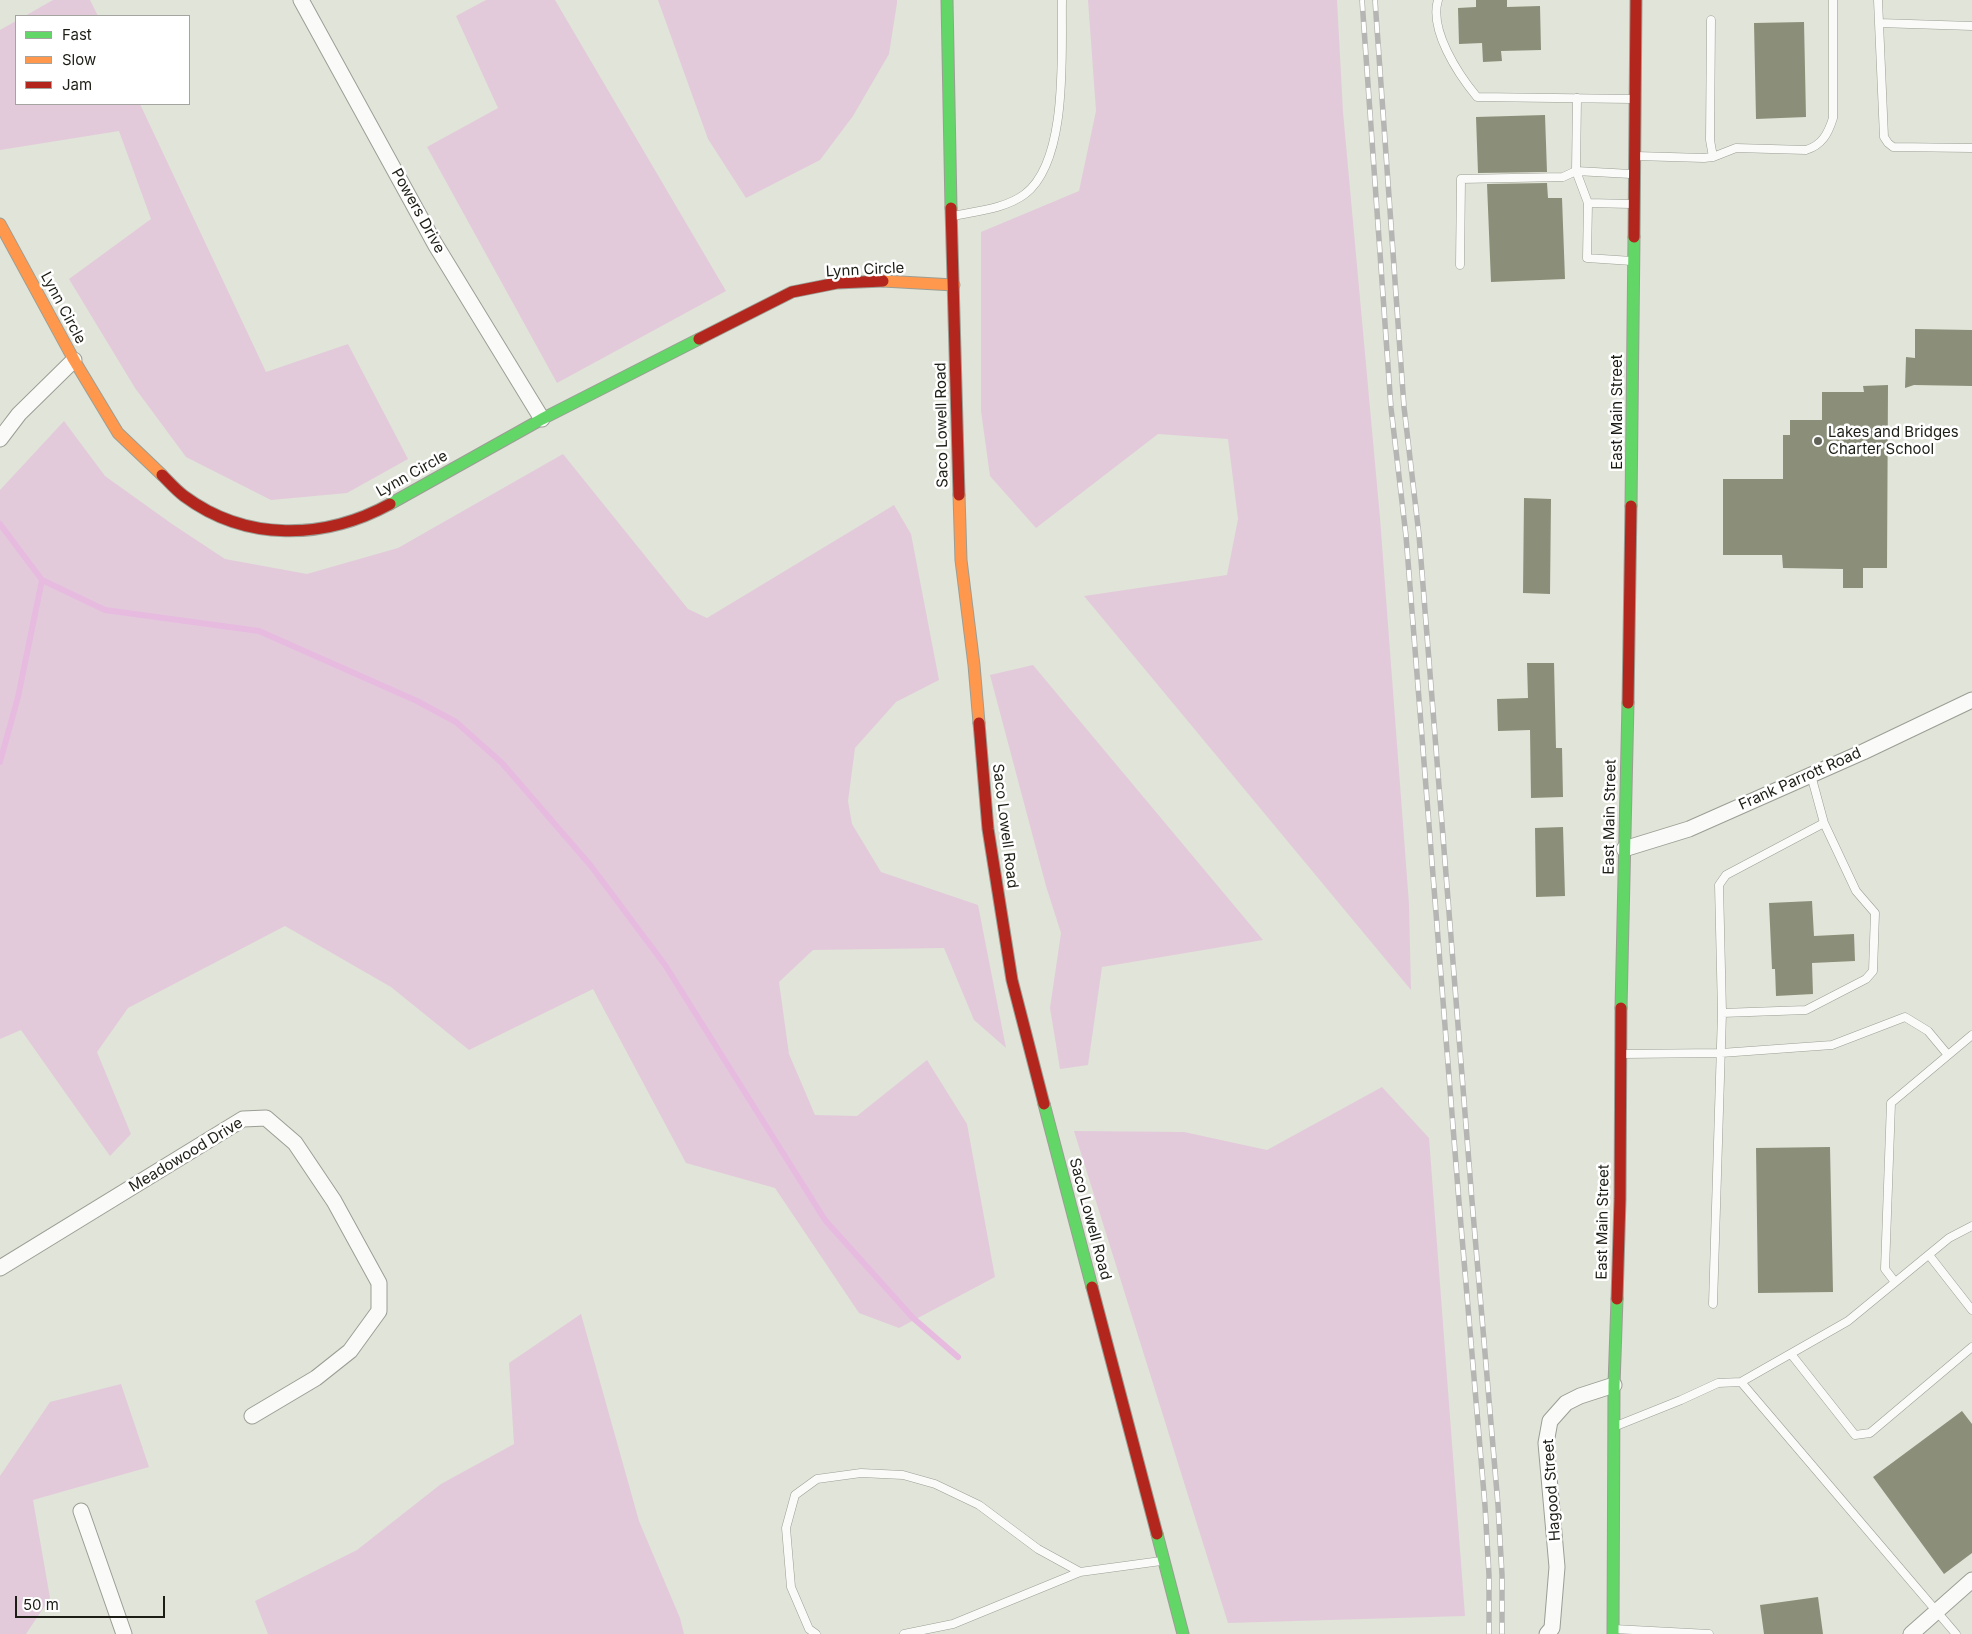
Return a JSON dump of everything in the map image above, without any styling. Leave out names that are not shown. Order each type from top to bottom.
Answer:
[{"type":"street","name":"Powers Drive","points":[[302,0],[435,244],[542,418]]},
{"type":"street","name":"Saco Lowell Road","points":[[947,0],[961,560],[974,665],[988,828],[1012,980],[1183,1634]]},
{"type":"street","name":"East Main Street","points":[[1613,1631],[1614,1386],[1620,1200],[1620,1054],[1631,544],[1636,0]]},
{"type":"street","name":"Lynn Circle","points":[[0,224],[74,360],[118,433],[184,496],[220,517],[262,530],[311,531],[368,516],[542,418],[792,292],[837,283],[895,281],[954,284]]},
{"type":"street","points":[[0,439],[19,414],[74,360]]},
{"type":"street","name":"Frank Parrott Road","points":[[1624,849],[1689,829],[1972,700]]},
{"type":"street","name":"Meadowood Drive","points":[[0,1268],[242,1118],[266,1118],[295,1143],[334,1201],[379,1283],[379,1311],[350,1351],[316,1378],[252,1416]]},
{"type":"street","name":"Hagood Street","points":[[1547,1634],[1552,1628],[1557,1567],[1546,1443],[1550,1420],[1566,1403],[1580,1396],[1614,1386]]},
{"type":"street","points":[[81,1511],[124,1634]]},
{"type":"street","points":[[1911,1634],[1972,1580]]},
{"type":"lane","points":[[951,217],[1009,204],[1026,193],[1044,170],[1060,116],[1062,0]]},
{"type":"lane","points":[[1438,0],[1435,8],[1436,20],[1447,50],[1465,82],[1477,96],[1635,99]]},
{"type":"lane","points":[[1634,156],[1713,156],[1736,148],[1806,150],[1814,148],[1829,131],[1833,118],[1834,0]]},
{"type":"lane","points":[[1878,0],[1884,137],[1893,147],[1972,148]]},
{"type":"lane","points":[[1711,20],[1710,140],[1713,156]]},
{"type":"lane","points":[[1879,23],[1972,26]]},
{"type":"lane","points":[[1577,98],[1576,170],[1588,203],[1588,258],[1633,261]]},
{"type":"lane","points":[[1460,265],[1461,179],[1563,177],[1576,170],[1633,174]]},
{"type":"lane","points":[[1588,203],[1633,204]]},
{"type":"lane","points":[[1722,1013],[1806,1010],[1866,979],[1873,971],[1875,913],[1856,891],[1824,823],[1810,775]]},
{"type":"lane","points":[[1713,1304],[1722,1013],[1719,885],[1726,875],[1824,823]]},
{"type":"lane","points":[[1620,1054],[1721,1053],[1832,1045],[1905,1017],[1928,1031],[1948,1055]]},
{"type":"lane","points":[[1896,1282],[1885,1269],[1891,1103],[1972,1034]]},
{"type":"lane","points":[[1614,1426],[1681,1400],[1718,1383],[1741,1382],[1848,1321],[1949,1238],[1972,1226]]},
{"type":"lane","points":[[1928,1255],[1972,1310]]},
{"type":"lane","points":[[1791,1354],[1856,1435],[1870,1433],[1972,1347]]},
{"type":"lane","points":[[1741,1382],[1956,1634]]},
{"type":"lane","points":[[816,1634],[809,1629],[791,1587],[786,1528],[795,1495],[817,1479],[861,1472],[903,1475],[935,1484],[978,1505],[1038,1549],[1080,1572]]},
{"type":"lane","points":[[904,1634],[953,1624],[1080,1572],[1163,1561]]},
{"type":"lane","points":[[1613,1631],[1710,1634]]},
{"type":"shaded area","points":[[53,0],[90,0],[98,15],[27,15]]},
{"type":"shaded area","points":[[486,0],[555,0],[726,291],[557,383],[427,147],[498,108],[456,16]]},
{"type":"shaded area","points":[[658,0],[897,0],[897,3],[889,54],[853,116],[820,160],[746,198],[708,139]]},
{"type":"shaded area","points":[[1088,0],[1337,0],[1343,112],[1380,518],[1409,904],[1411,990],[1084,596],[1227,575],[1238,519],[1228,439],[1158,434],[1036,528],[990,476],[981,411],[981,232],[1079,191],[1096,111]]},
{"type":"shaded area","points":[[15,22],[15,105],[140,105],[266,372],[348,344],[408,459],[347,493],[271,500],[186,457],[135,388],[69,279],[151,219],[119,131],[0,150],[0,30]]},
{"type":"shaded area","points":[[64,421],[105,476],[225,559],[307,574],[398,548],[563,454],[688,609],[707,618],[894,505],[911,534],[939,680],[896,702],[855,748],[848,801],[852,824],[881,872],[978,905],[1006,1048],[974,1020],[944,948],[813,950],[779,982],[789,1054],[815,1115],[857,1116],[927,1060],[967,1124],[995,1277],[899,1328],[859,1313],[775,1188],[686,1163],[593,989],[469,1050],[391,987],[285,926],[128,1008],[97,1052],[131,1134],[110,1156],[21,1030],[0,1039],[0,490]]},
{"type":"shaded area","points":[[1033,665],[1263,940],[1102,967],[1088,1065],[1060,1069],[1050,1008],[1061,933],[1046,886],[990,675]]},
{"type":"shaded area","points":[[1382,1087],[1429,1138],[1465,1616],[1228,1623],[1074,1131],[1184,1132],[1267,1150]]},
{"type":"shaded area","points":[[581,1314],[639,1521],[680,1618],[684,1634],[268,1634],[255,1601],[357,1550],[441,1484],[514,1444],[509,1363]]},
{"type":"shaded area","points":[[121,1384],[149,1467],[33,1500],[50,1598],[26,1634],[0,1634],[0,1476],[50,1402]]},
{"type":"building","points":[[1476,0],[1507,0],[1507,7],[1540,6],[1541,50],[1501,51],[1502,61],[1483,62],[1482,43],[1459,44],[1458,8],[1476,7]]},
{"type":"building","points":[[1804,22],[1806,117],[1756,119],[1754,23]]},
{"type":"building","points":[[1545,115],[1547,172],[1478,173],[1476,117]]},
{"type":"building","points":[[1547,183],[1548,198],[1562,198],[1565,279],[1491,282],[1487,184]]},
{"type":"building","points":[[1915,329],[1972,330],[1972,386],[1914,385],[1905,388],[1906,357],[1915,358]]},
{"type":"building","points":[[1888,385],[1887,568],[1863,568],[1863,588],[1843,588],[1843,569],[1783,568],[1782,555],[1723,555],[1723,479],[1783,479],[1783,435],[1790,435],[1790,420],[1822,420],[1822,392],[1864,392],[1863,386]]},
{"type":"building","points":[[1524,498],[1551,499],[1550,594],[1523,593]]},
{"type":"building","points":[[1527,663],[1554,663],[1556,748],[1562,748],[1563,797],[1531,798],[1530,730],[1498,731],[1497,699],[1528,698]]},
{"type":"building","points":[[1563,827],[1565,896],[1536,897],[1535,828]]},
{"type":"building","points":[[1812,901],[1814,936],[1854,934],[1855,961],[1812,963],[1813,994],[1776,996],[1775,969],[1772,969],[1769,903]]},
{"type":"building","points":[[1830,1147],[1833,1292],[1758,1293],[1756,1148]]},
{"type":"building","points":[[1962,1411],[1972,1424],[1972,1553],[1944,1574],[1873,1477]]},
{"type":"building","points":[[1818,1597],[1823,1634],[1764,1634],[1760,1605]]},
{"type":"waterway","points":[[0,524],[42,580],[105,610],[259,631],[417,701],[456,722],[502,763],[591,866],[665,965],[825,1220],[913,1318],[958,1357]]},
{"type":"waterway","points":[[0,762],[18,697],[42,580]]},
{"type":"railway","points":[[1362,0],[1391,408],[1406,536],[1485,1506],[1489,1575],[1489,1634]]},
{"type":"railway","points":[[1375,0],[1404,407],[1419,535],[1498,1505],[1502,1575],[1502,1634]]},
{"type":"traffic: fast","points":[[947,0],[951,208]]},
{"type":"traffic: fast","points":[[1631,506],[1634,237]]},
{"type":"traffic: fast","points":[[390,504],[542,419],[699,339]]},
{"type":"traffic: fast","points":[[1621,1008],[1628,703]]},
{"type":"traffic: fast","points":[[1044,1104],[1092,1287]]},
{"type":"traffic: fast","points":[[1613,1634],[1614,1385],[1617,1299]]},
{"type":"traffic: fast","points":[[1157,1534],[1183,1634]]},
{"type":"traffic: slow","points":[[0,224],[74,360],[118,433],[162,475]]},
{"type":"traffic: slow","points":[[883,281],[954,285]]},
{"type":"traffic: slow","points":[[959,495],[961,560],[979,723]]},
{"type":"traffic: jam","points":[[1634,237],[1636,0]]},
{"type":"traffic: jam","points":[[951,208],[959,495]]},
{"type":"traffic: jam","points":[[699,339],[792,292],[837,283],[883,281]]},
{"type":"traffic: jam","points":[[162,475],[175,489],[208,511],[233,522],[259,528],[286,531],[312,529],[339,524],[365,516],[390,504]]},
{"type":"traffic: jam","points":[[1628,703],[1631,506]]},
{"type":"traffic: jam","points":[[979,723],[988,829],[1012,980],[1044,1104]]},
{"type":"traffic: jam","points":[[1617,1299],[1620,1199],[1621,1008]]},
{"type":"traffic: jam","points":[[1092,1287],[1157,1534]]},
{"type":"place","name":"Lakes and Bridges Charter School","points":[[1818,441]]}]
